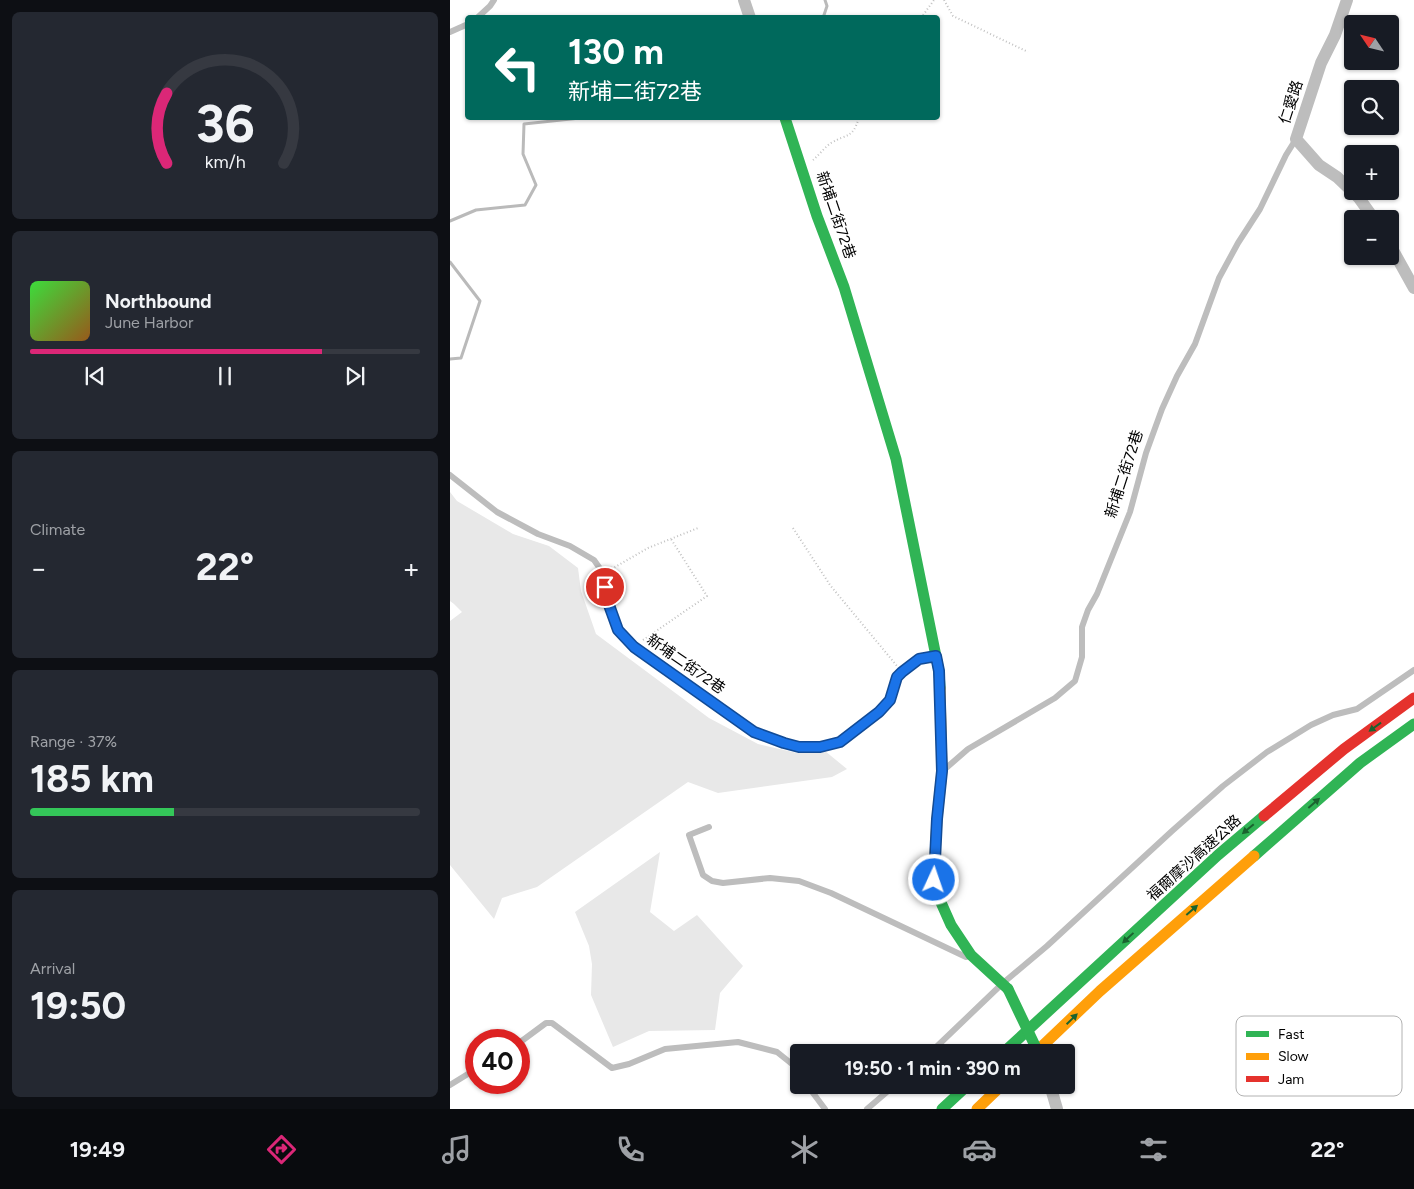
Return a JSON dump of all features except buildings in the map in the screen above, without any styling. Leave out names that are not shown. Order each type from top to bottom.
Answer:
[{"type":"main road","name":"新埔二街72巷","points":[[786,120],[817,216],[844,287],[896,459],[939,671],[942,771],[934,880],[939,898],[951,925],[971,955],[1005,986]]},
{"type":"main road","name":"福爾摩沙高速公路","points":[[1013,1044],[1218,854],[1344,750],[1414,698]]},
{"type":"main road","points":[[1045,1044],[1108,985],[1360,762],[1414,724]]},
{"type":"main road","points":[[1005,986],[1021,1014],[1034,1044]]},
{"type":"main road","points":[[942,1109],[958,1094]]},
{"type":"main road","points":[[977,1109],[993,1094]]},
{"type":"street","points":[[744,0],[749,15]]},
{"type":"street","name":"仁愛路","points":[[1347,0],[1335,35],[1321,63],[1296,139],[1320,165],[1337,177],[1359,198],[1368,210]]},
{"type":"street","points":[[1399,261],[1414,288]]},
{"type":"lane","points":[[480,15],[494,0]]},
{"type":"lane","points":[[450,32],[465,25]]},
{"type":"lane","name":"新埔二街72巷","points":[[942,771],[968,749],[1056,698],[1075,681],[1082,657],[1082,628],[1126,521],[1146,453],[1162,409],[1177,376],[1195,344],[1219,278],[1238,243],[1260,209],[1286,155],[1296,139]]},
{"type":"lane","points":[[450,475],[497,512],[538,534],[570,546],[594,560],[601,570]]},
{"type":"lane","name":"新埔二街72巷","points":[[601,570],[609,605],[618,630],[634,647],[754,732],[784,743],[799,747],[820,747],[840,742],[879,712],[890,700],[897,677],[902,672]]},
{"type":"lane","points":[[902,672],[919,659],[936,656]]},
{"type":"lane","points":[[940,1044],[1172,831],[1224,786],[1268,752],[1333,715],[1356,709],[1414,670]]},
{"type":"lane","name":"新埔二街72巷","points":[[709,828],[689,835],[703,875],[712,881],[723,883],[770,878],[799,880],[832,893],[982,965]]},
{"type":"lane","points":[[530,1035],[546,1023],[552,1023],[612,1068],[629,1064],[665,1049],[738,1042],[777,1052],[790,1062]]},
{"type":"lane","points":[[450,1085],[465,1076]]},
{"type":"lane","points":[[814,1094],[825,1109]]},
{"type":"lane","points":[[867,1109],[884,1094]]},
{"type":"path","points":[[923,15],[934,0]]},
{"type":"path","points":[[944,0],[954,16],[1028,52]]},
{"type":"path","points":[[801,166],[830,144],[850,135],[855,129],[857,120]]},
{"type":"path","points":[[601,570],[616,567],[648,548],[698,528]]},
{"type":"path","points":[[793,528],[830,585],[902,672]]},
{"type":"path","points":[[643,640],[707,596],[671,539]]},
{"type":"shaded area","points":[[450,492],[457,501],[513,534],[549,546],[578,568],[581,591],[596,634],[709,718],[758,744],[797,753],[825,751],[847,769],[832,777],[718,793],[688,782],[537,887],[502,898],[494,919],[450,865],[450,621],[462,612],[450,601]]},
{"type":"shaded area","points":[[660,852],[650,912],[674,931],[697,915],[743,966],[720,993],[715,1030],[649,1031],[613,1047],[591,995],[592,964],[589,946],[575,912]]},
{"type":"waterway","points":[[824,15],[827,6],[825,0]]},
{"type":"waterway","points":[[450,221],[476,210],[525,205],[536,185],[523,154],[524,124],[561,120]]},
{"type":"waterway","points":[[450,262],[480,301],[461,358],[450,359]]},
{"type":"traffic: fast","points":[[786,120],[817,216],[844,287],[896,459],[939,671],[940,688]]},
{"type":"traffic: fast","points":[[1254,856],[1360,763],[1414,724]]},
{"type":"traffic: fast","points":[[1013,1044],[1218,855],[1264,816]]},
{"type":"traffic: fast","points":[[935,856],[934,880],[939,898],[951,925],[971,955],[1008,989]]},
{"type":"traffic: fast","points":[[1008,989],[1034,1044]]},
{"type":"traffic: fast","points":[[942,1109],[958,1094]]},
{"type":"traffic: slow","points":[[935,856],[942,771],[940,688]]},
{"type":"traffic: slow","points":[[1044,1044],[1100,991],[1254,856]]},
{"type":"traffic: slow","points":[[977,1109],[993,1094]]},
{"type":"traffic: jam","points":[[1264,816],[1344,749],[1414,698]]},
{"type":"route","points":[[605,587],[618,630],[634,647],[754,732],[799,747],[820,747],[840,742],[879,712],[890,700],[897,677],[902,672],[919,659],[936,656],[939,671],[942,771],[934,880]]}]
